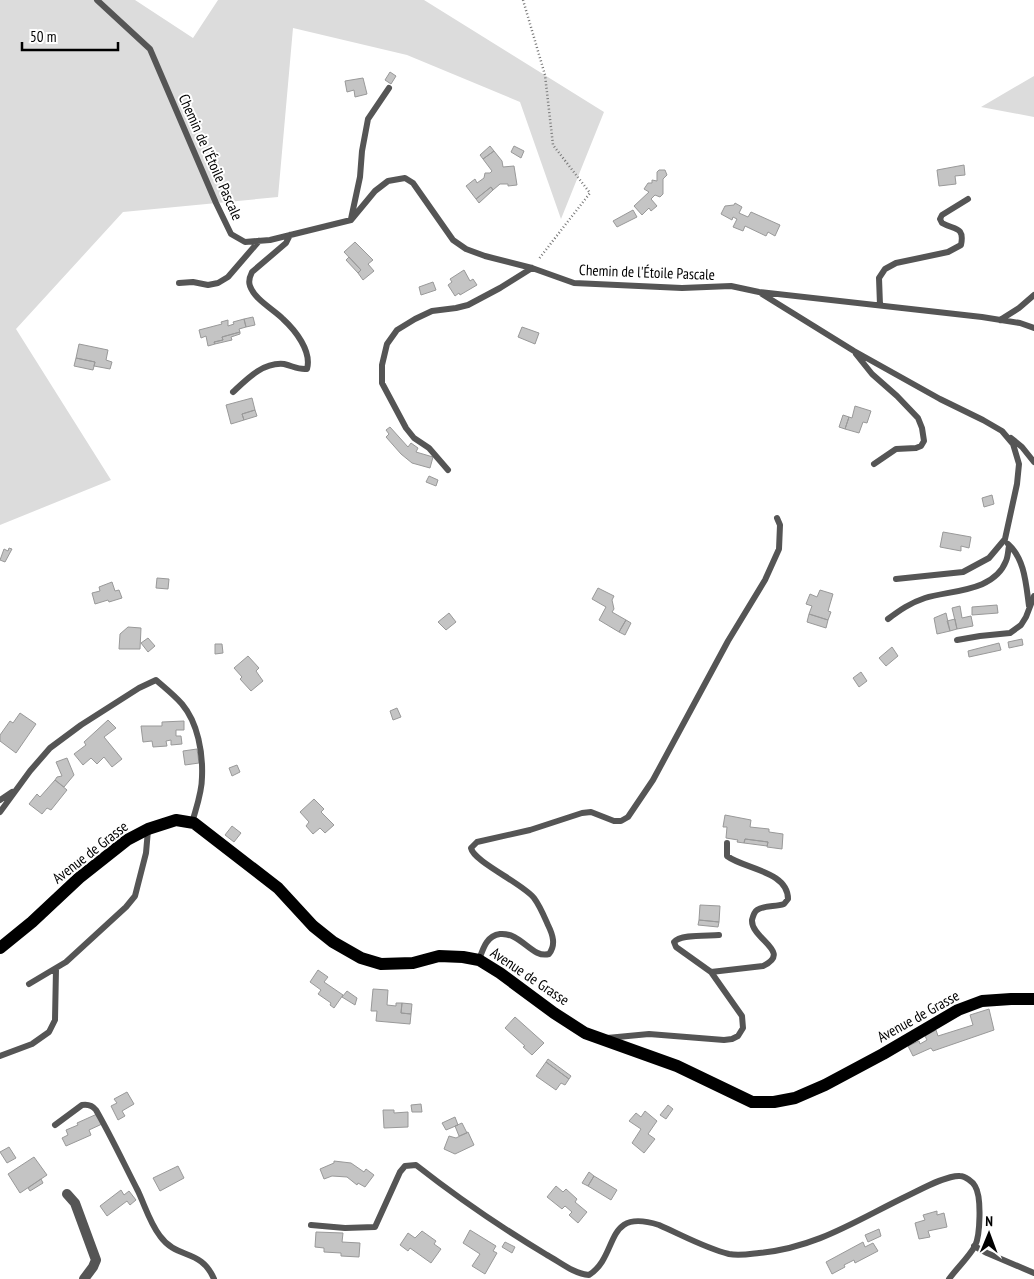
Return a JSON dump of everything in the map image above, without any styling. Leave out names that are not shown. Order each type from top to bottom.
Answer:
[{"type":"main road","name":"Avenue de Grasse","points":[[0,948],[32,922],[79,878],[127,840],[148,829],[176,820],[192,822],[278,888],[313,926],[333,942],[361,958],[381,964],[413,963],[439,956],[479,960],[585,1033],[677,1066],[752,1102],[774,1102],[795,1098],[825,1086],[958,1010],[982,1001],[1034,999]]},
{"type":"street","points":[[67,1194],[75,1203],[96,1260],[93,1268],[84,1279]]},
{"type":"lane","name":"Chemin de l'Étoile Pascale","points":[[97,0],[150,50],[231,234],[245,242],[270,240],[351,220],[375,191],[388,182],[405,178],[413,184],[453,240],[466,249],[532,268],[574,283],[682,288],[731,286],[759,292],[1000,320],[1020,323],[1034,328]]},
{"type":"lane","points":[[351,220],[360,177],[363,144],[368,119],[389,88]]},
{"type":"lane","points":[[880,305],[879,278],[884,268],[896,263],[948,252],[961,245],[961,233],[957,228],[942,223],[940,219],[942,215],[968,198]]},
{"type":"lane","points":[[233,392],[262,368],[284,364],[301,370],[307,369],[308,354],[299,338],[283,319],[255,294],[249,285],[249,278],[252,272],[286,243],[290,235]]},
{"type":"lane","points":[[179,283],[193,282],[208,285],[218,283],[228,277],[259,241]]},
{"type":"lane","points":[[448,470],[406,428],[382,383],[382,365],[387,344],[397,330],[415,319],[432,311],[456,308],[468,304],[500,288],[532,268]]},
{"type":"lane","points":[[759,292],[854,351],[1002,431],[1022,447],[1034,462]]},
{"type":"lane","points":[[1000,320],[1019,308],[1034,295]]},
{"type":"lane","points":[[854,351],[872,374],[918,418],[922,428],[924,441],[921,446],[896,449],[874,464]]},
{"type":"lane","points":[[896,579],[963,572],[989,558],[1005,539],[1017,484],[1019,464],[1013,444],[1002,431]]},
{"type":"lane","points":[[479,960],[487,942],[492,936],[499,934],[514,936],[538,953],[544,955],[549,954],[554,944],[551,930],[534,898],[517,883],[475,856],[471,848],[473,844],[530,830],[582,813],[591,812],[614,821],[621,821],[628,817],[653,780],[728,641],[765,580],[779,549],[780,525],[777,518]]},
{"type":"lane","points":[[1005,539],[1009,546],[1014,548],[1022,565],[1029,609]]},
{"type":"lane","points":[[888,619],[904,606],[925,598],[990,580],[1006,562],[1009,546]]},
{"type":"lane","points":[[958,640],[1010,632],[1020,625],[1034,596]]},
{"type":"lane","points":[[0,812],[50,748],[138,688],[156,680],[182,704],[192,720],[199,742],[202,778],[199,799],[192,822]]},
{"type":"lane","points":[[0,800],[16,790]]},
{"type":"lane","points":[[29,984],[66,962],[113,920],[135,896],[146,853],[148,829]]},
{"type":"lane","points":[[711,972],[763,966],[770,962],[774,958],[774,952],[772,946],[759,936],[754,929],[752,922],[754,913],[758,909],[784,904],[788,899],[786,888],[771,875],[727,856],[727,843]]},
{"type":"lane","points":[[601,1039],[649,1034],[724,1040],[732,1040],[738,1036],[743,1028],[742,1016],[711,972],[676,947],[674,942],[676,938],[719,935]]},
{"type":"lane","points":[[0,1056],[32,1044],[49,1032],[55,1020],[56,969]]},
{"type":"lane","points":[[55,1125],[82,1105],[93,1106],[118,1151],[160,1237],[179,1252],[201,1260],[209,1267],[214,1279]]},
{"type":"lane","points":[[310,1225],[345,1228],[374,1227],[400,1172],[406,1166],[416,1165],[488,1217],[536,1248],[574,1270],[589,1275],[603,1259],[617,1231],[622,1225],[631,1221],[650,1222],[730,1254],[744,1255],[770,1252],[806,1244],[828,1236],[927,1186],[950,1177],[959,1176],[965,1177],[975,1186],[978,1198],[979,1220],[977,1240],[974,1246],[949,1279]]},
{"type":"lane","points":[[974,1246],[1034,1273]]},
{"type":"lane","points":[[1014,1265],[1034,1268]]},
{"type":"path","points":[[523,0],[545,75],[553,145],[590,193],[532,268]]},
{"type":"shaded area","points":[[0,0],[135,0],[193,38],[218,0],[424,0],[604,112],[561,219],[520,102],[407,55],[293,28],[278,197],[123,212],[16,329],[111,480],[0,525]]},
{"type":"shaded area","points":[[1034,76],[1034,117],[981,107]]},
{"type":"building","points":[[390,72],[396,76],[391,84],[385,80]]},
{"type":"building","points":[[363,78],[367,94],[355,97],[354,90],[347,92],[345,81]]},
{"type":"building","points":[[490,146],[494,151],[483,159],[480,155]]},
{"type":"building","points":[[514,146],[524,151],[521,158],[511,152]]},
{"type":"building","points":[[494,151],[502,161],[503,167],[514,166],[517,185],[508,186],[508,184],[500,184],[493,190],[491,187],[476,199],[466,186],[475,179],[477,183],[484,178],[485,173],[492,171],[483,159]]},
{"type":"building","points":[[964,165],[965,175],[955,176],[956,184],[939,186],[937,170]]},
{"type":"building","points":[[665,170],[667,175],[663,179],[663,194],[660,197],[655,195],[651,199],[657,206],[651,211],[649,208],[642,215],[634,206],[649,192],[644,189],[648,183],[652,183],[652,180],[657,181],[657,172]]},
{"type":"building","points":[[491,187],[493,190],[479,203],[476,199]]},
{"type":"building","points":[[735,203],[742,207],[739,213],[748,217],[751,212],[780,225],[775,236],[768,232],[766,236],[745,226],[743,231],[733,227],[737,219],[733,217],[732,220],[721,214],[725,206],[734,205]]},
{"type":"building","points":[[633,210],[637,217],[617,227],[613,221]]},
{"type":"building","points":[[355,242],[373,260],[368,264],[374,271],[363,280],[358,273],[361,270],[344,252]]},
{"type":"building","points":[[349,257],[361,270],[358,273],[346,260]]},
{"type":"building","points":[[464,270],[470,281],[473,279],[477,285],[455,296],[448,285],[452,282],[450,279]]},
{"type":"building","points":[[433,282],[436,290],[421,295],[419,287]]},
{"type":"building","points":[[253,317],[255,325],[246,327],[244,319]]},
{"type":"building","points":[[244,319],[246,327],[239,329],[240,332],[222,337],[223,340],[214,342],[215,344],[208,346],[206,336],[201,338],[199,330],[222,324],[221,322],[228,320],[228,326],[234,324],[233,322]]},
{"type":"building","points":[[522,327],[539,333],[535,344],[518,337]]},
{"type":"building","points":[[240,332],[240,334],[231,337],[232,340],[215,344],[214,342],[223,340],[222,337]]},
{"type":"building","points":[[79,344],[108,350],[106,360],[112,362],[110,369],[94,366],[95,362],[76,358]]},
{"type":"building","points":[[76,358],[95,362],[93,370],[74,366]]},
{"type":"building","points":[[252,398],[255,410],[242,414],[244,420],[231,424],[226,405]]},
{"type":"building","points":[[855,406],[871,411],[867,423],[863,422],[859,433],[845,429],[849,417],[852,418]]},
{"type":"building","points":[[255,410],[257,416],[244,420],[242,414]]},
{"type":"building","points":[[843,415],[849,417],[845,429],[839,427]]},
{"type":"building","points":[[390,427],[408,447],[411,443],[418,448],[416,452],[433,457],[430,468],[412,463],[401,454],[386,437],[389,434],[386,430]]},
{"type":"building","points":[[429,476],[438,480],[436,486],[426,482]]},
{"type":"building","points":[[992,495],[994,504],[984,507],[982,498]]},
{"type":"building","points":[[943,532],[971,537],[969,548],[961,546],[961,551],[940,547]]},
{"type":"building","points":[[9,548],[12,549],[5,562],[0,560],[4,549],[8,551]]},
{"type":"building","points":[[157,578],[169,579],[168,589],[156,588]]},
{"type":"building","points":[[112,582],[115,591],[119,590],[122,598],[95,604],[92,593],[100,591],[99,587]]},
{"type":"building","points":[[598,588],[614,596],[612,600],[614,609],[612,612],[626,620],[619,632],[599,620],[606,607],[592,599]]},
{"type":"building","points":[[820,590],[833,594],[828,611],[831,612],[828,620],[809,614],[812,606],[806,604],[810,594],[817,597]]},
{"type":"building","points":[[997,605],[998,613],[972,615],[972,607]]},
{"type":"building","points":[[960,606],[962,618],[971,616],[973,626],[957,629],[952,608]]},
{"type":"building","points":[[449,613],[456,622],[446,630],[438,622]]},
{"type":"building","points":[[946,613],[950,631],[937,634],[934,618]]},
{"type":"building","points":[[809,614],[828,620],[826,628],[807,622]]},
{"type":"building","points":[[955,619],[957,629],[950,631],[947,621]]},
{"type":"building","points":[[626,620],[631,623],[625,635],[619,632]]},
{"type":"building","points":[[128,627],[141,628],[140,649],[119,649],[120,634]]},
{"type":"building","points":[[148,638],[155,646],[148,652],[141,643]]},
{"type":"building","points":[[1022,639],[1023,645],[1009,648],[1008,642]]},
{"type":"building","points":[[999,643],[1001,650],[969,657],[968,651]]},
{"type":"building","points":[[215,644],[222,644],[223,653],[215,654]]},
{"type":"building","points":[[892,647],[898,656],[886,666],[879,658]]},
{"type":"building","points":[[248,656],[259,668],[256,671],[263,681],[251,691],[240,679],[242,677],[234,668]]},
{"type":"building","points":[[861,672],[867,681],[859,687],[853,678]]},
{"type":"building","points":[[397,708],[401,717],[393,720],[390,711]]},
{"type":"building","points":[[20,713],[36,724],[16,753],[0,741],[0,735],[10,721],[13,723]]},
{"type":"building","points":[[108,720],[116,728],[104,737],[122,759],[112,767],[104,757],[97,764],[91,758],[83,765],[74,754],[86,745],[84,742]]},
{"type":"building","points":[[184,721],[184,730],[176,730],[176,736],[181,736],[182,744],[171,745],[171,740],[166,741],[167,746],[153,747],[152,741],[143,742],[141,726],[162,726],[162,722]]},
{"type":"building","points":[[197,749],[199,763],[185,765],[183,751]]},
{"type":"building","points":[[67,758],[74,775],[64,787],[55,780],[57,777],[62,776],[56,762]]},
{"type":"building","points":[[237,765],[240,772],[232,776],[229,768]]},
{"type":"building","points":[[55,780],[67,790],[51,810],[47,808],[42,814],[29,804],[37,794],[40,797]]},
{"type":"building","points":[[314,799],[324,809],[321,812],[334,825],[325,833],[320,828],[313,834],[306,826],[309,822],[300,812]]},
{"type":"building","points":[[725,815],[751,820],[750,827],[769,829],[769,832],[783,834],[782,849],[767,847],[768,842],[745,839],[744,843],[726,838],[727,827],[723,827]]},
{"type":"building","points":[[232,826],[241,833],[234,842],[225,835]]},
{"type":"building","points":[[745,839],[768,842],[767,846],[744,843]]},
{"type":"building","points":[[700,905],[720,906],[719,922],[699,920]]},
{"type":"building","points":[[699,920],[719,922],[718,927],[698,925]]},
{"type":"building","points":[[318,970],[328,977],[324,982],[343,995],[334,1008],[330,1005],[331,1003],[318,994],[321,990],[310,982]]},
{"type":"building","points":[[373,989],[388,990],[387,1005],[396,1006],[396,1003],[402,1003],[401,1013],[411,1014],[410,1024],[376,1021],[377,1011],[371,1011]]},
{"type":"building","points":[[347,991],[357,998],[355,1005],[342,997]]},
{"type":"building","points":[[402,1003],[412,1004],[411,1014],[401,1013]]},
{"type":"building","points":[[989,1009],[994,1030],[933,1051],[931,1048],[913,1056],[908,1046],[919,1041],[920,1044],[927,1040],[925,1036],[936,1030],[938,1036],[973,1025],[970,1015]]},
{"type":"building","points":[[515,1017],[544,1043],[532,1055],[505,1028]]},
{"type":"building","points":[[548,1059],[571,1076],[569,1079],[546,1062]]},
{"type":"building","points":[[546,1062],[569,1079],[565,1085],[561,1083],[556,1090],[536,1076]]},
{"type":"building","points":[[127,1092],[134,1104],[122,1111],[125,1116],[118,1120],[111,1106],[117,1103],[114,1099]]},
{"type":"building","points":[[421,1104],[422,1112],[412,1112],[411,1105]]},
{"type":"building","points":[[668,1105],[673,1109],[666,1119],[660,1115]]},
{"type":"building","points":[[383,1110],[394,1110],[394,1113],[408,1112],[408,1127],[384,1128]]},
{"type":"building","points":[[645,1111],[657,1121],[648,1134],[655,1139],[644,1153],[632,1143],[641,1129],[629,1121],[636,1113],[641,1117]]},
{"type":"building","points":[[97,1114],[102,1124],[89,1130],[91,1135],[66,1146],[62,1138],[68,1135],[66,1130]]},
{"type":"building","points":[[455,1117],[458,1125],[446,1130],[442,1123]]},
{"type":"building","points":[[462,1123],[467,1133],[459,1136],[455,1126]]},
{"type":"building","points":[[468,1132],[474,1145],[455,1154],[444,1149],[449,1136],[456,1138]]},
{"type":"building","points":[[9,1147],[16,1158],[7,1163],[0,1152]]},
{"type":"building","points":[[34,1157],[47,1175],[20,1193],[8,1174]]},
{"type":"building","points":[[334,1161],[351,1163],[364,1172],[366,1169],[374,1175],[365,1187],[358,1183],[357,1185],[347,1177],[332,1176],[324,1179],[320,1169],[334,1163]]},
{"type":"building","points":[[178,1166],[184,1178],[160,1191],[153,1178]]},
{"type":"building","points":[[589,1172],[594,1176],[588,1186],[582,1183]]},
{"type":"building","points":[[594,1176],[617,1190],[611,1200],[588,1186]]},
{"type":"building","points":[[41,1179],[43,1183],[30,1191],[28,1188]]},
{"type":"building","points":[[556,1186],[563,1192],[566,1189],[577,1199],[575,1202],[587,1212],[578,1223],[569,1215],[572,1212],[565,1206],[562,1209],[547,1197]]},
{"type":"building","points":[[121,1190],[124,1195],[129,1191],[136,1200],[130,1205],[127,1201],[107,1216],[100,1206]]},
{"type":"building","points":[[937,1211],[937,1215],[944,1213],[947,1227],[928,1231],[930,1237],[919,1239],[915,1223],[925,1220],[923,1215]]},
{"type":"building","points":[[879,1229],[881,1236],[868,1242],[865,1235]]},
{"type":"building","points":[[470,1230],[496,1246],[493,1251],[497,1253],[485,1274],[472,1266],[480,1254],[463,1243]]},
{"type":"building","points":[[422,1231],[436,1241],[434,1244],[441,1249],[431,1263],[410,1248],[408,1251],[400,1245],[408,1233],[415,1238]]},
{"type":"building","points":[[316,1232],[343,1233],[342,1242],[360,1243],[359,1257],[341,1256],[341,1253],[324,1252],[324,1248],[315,1247]]},
{"type":"building","points":[[505,1242],[515,1247],[512,1253],[502,1247]]},
{"type":"building","points":[[863,1242],[865,1247],[873,1243],[878,1251],[855,1263],[854,1260],[844,1265],[845,1267],[832,1274],[826,1262]]}]
